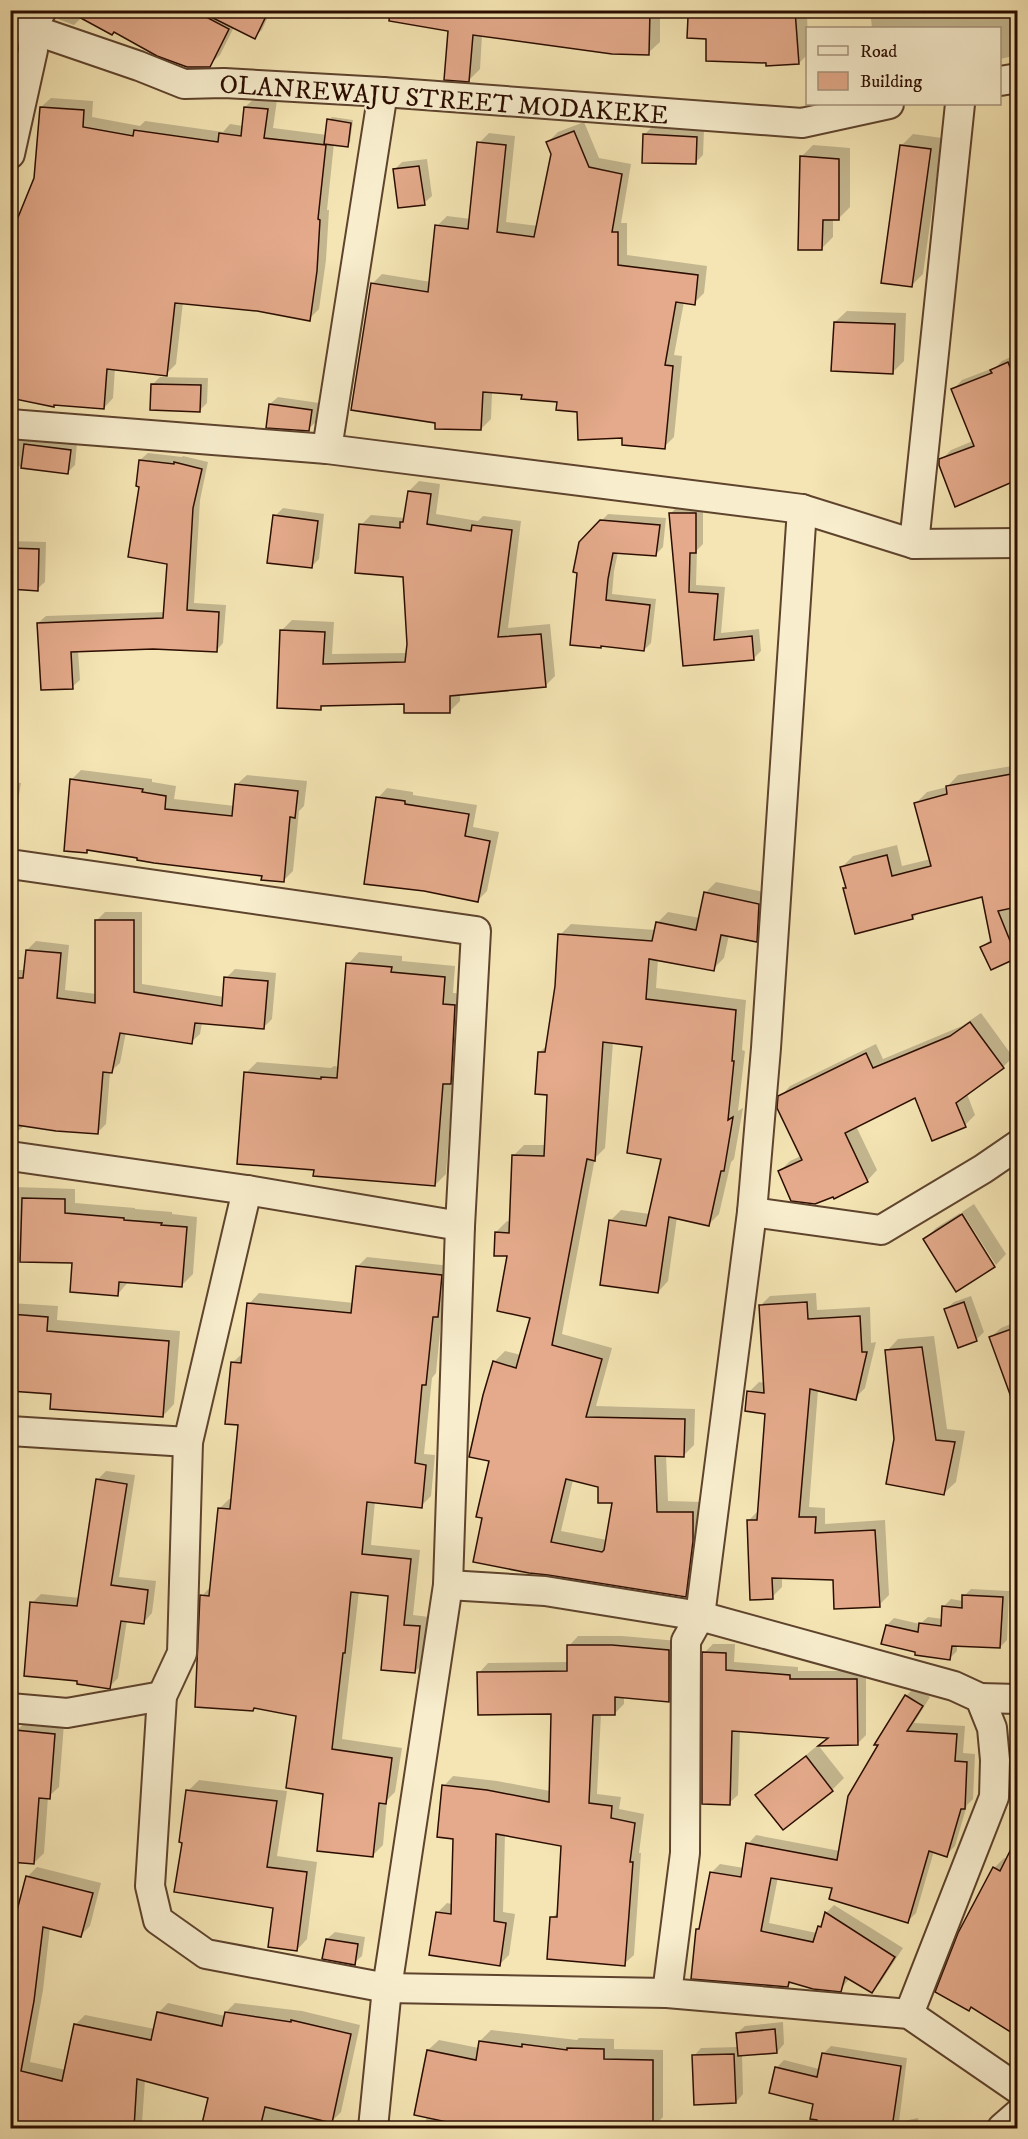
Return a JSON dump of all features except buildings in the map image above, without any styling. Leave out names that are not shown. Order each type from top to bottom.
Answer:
[{"type":"street","name":"OLANREWAJU STREET MODAKEKE","points":[[29,17],[184,84],[224,83],[383,92],[802,123],[884,105]]},
{"type":"street","points":[[10,154],[33,50],[29,17]]},
{"type":"street","points":[[1001,81],[1017,78]]},
{"type":"street","points":[[327,449],[383,92]]},
{"type":"street","points":[[914,544],[960,105]]},
{"type":"street","points":[[10,424],[327,449],[802,509],[914,544],[1017,543]]},
{"type":"street","points":[[667,1993],[685,1853],[686,1641],[700,1616],[752,1212],[766,1048],[802,509]]},
{"type":"street","points":[[10,864],[476,931],[460,1226],[448,1585],[387,1988],[373,2128]]},
{"type":"street","points":[[752,1212],[881,1230],[983,1169],[1017,1145]]},
{"type":"street","points":[[10,1156],[247,1190],[460,1226]]},
{"type":"street","points":[[247,1190],[188,1442],[182,1653],[162,1696],[150,1886],[158,1920],[206,1954],[387,1988],[667,1993],[909,2014],[1017,2089]]},
{"type":"street","points":[[10,1431],[188,1442]]},
{"type":"street","points":[[448,1585],[545,1591],[700,1616],[954,1686],[980,1698],[1017,1699]]},
{"type":"street","points":[[10,1708],[67,1713],[162,1696]]},
{"type":"street","points":[[909,2014],[994,1797],[995,1760],[992,1728],[980,1698]]},
{"type":"street","points":[[1002,2128],[1017,2114]]}]
